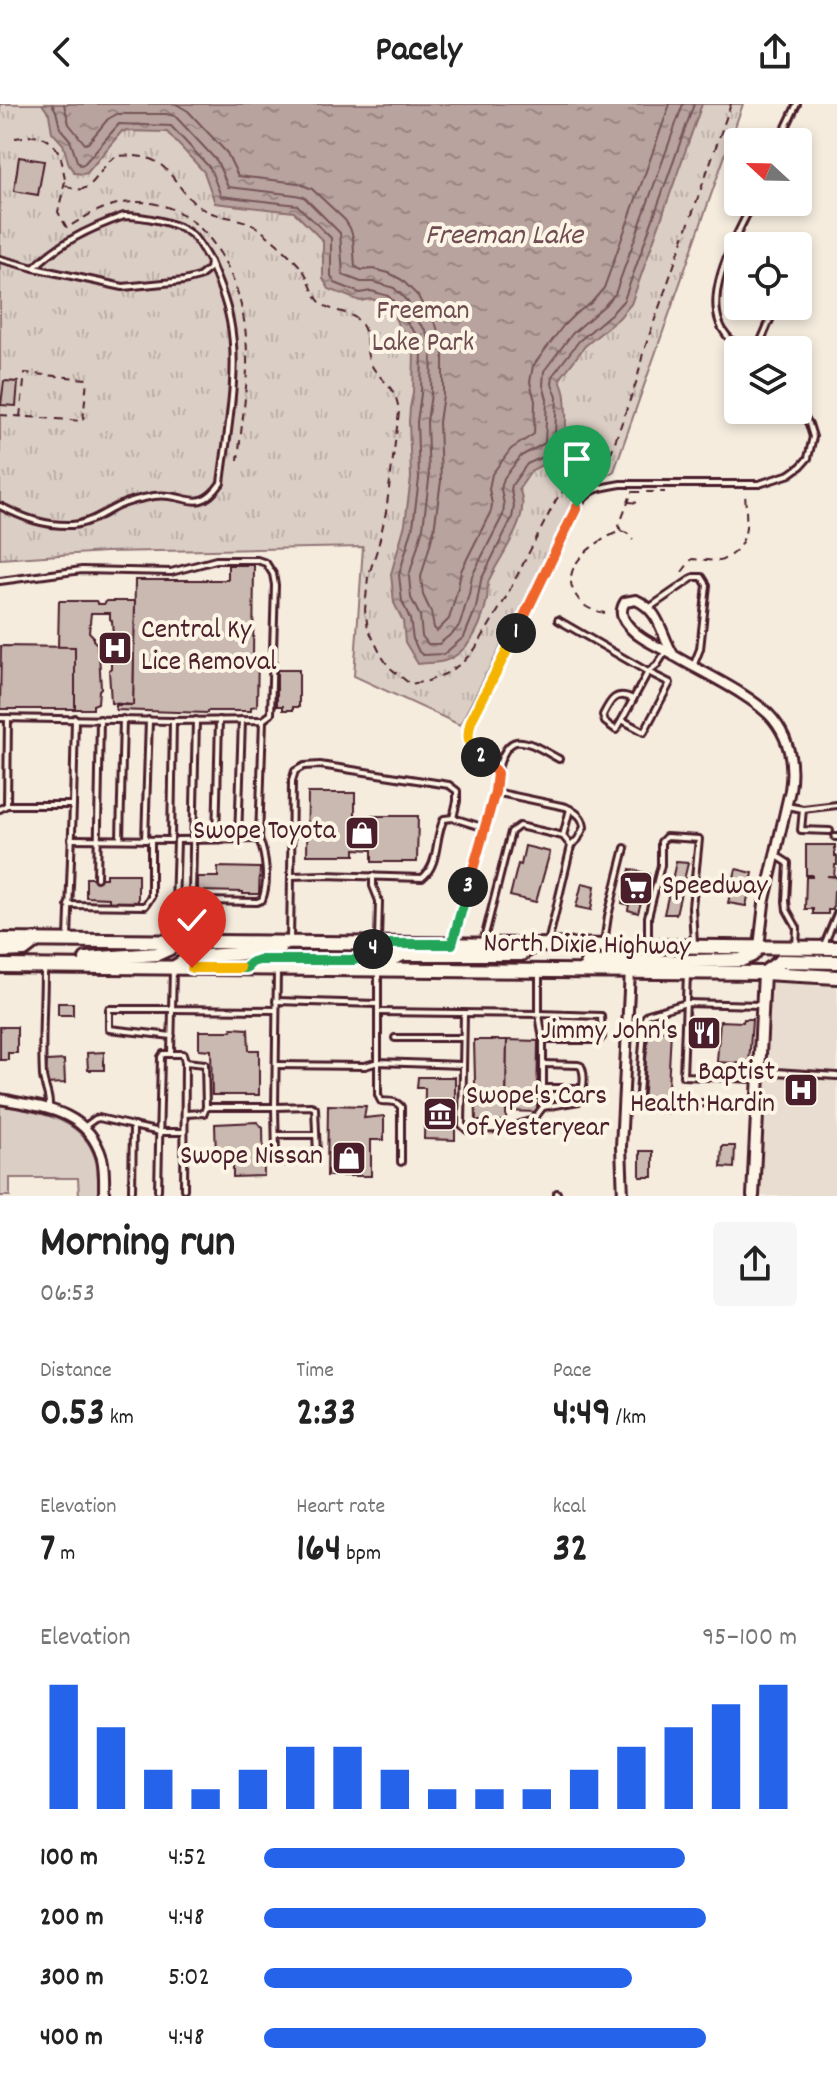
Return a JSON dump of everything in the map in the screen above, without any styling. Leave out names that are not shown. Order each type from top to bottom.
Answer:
[{"type":"main road","name":"North Dixie Highway","points":[[0,940],[837,948]]},
{"type":"main road","points":[[0,951],[24,950],[37,940]]},
{"type":"main road","points":[[3,966],[15,958],[86,959],[157,954],[170,948],[174,942]]},
{"type":"main road","points":[[173,968],[191,957],[271,950],[356,951],[372,943]]},
{"type":"main road","points":[[246,968],[259,960],[354,960],[366,957],[372,943]]},
{"type":"main road","points":[[378,969],[403,954],[521,954],[541,946]]},
{"type":"main road","points":[[497,970],[507,965],[741,960],[759,947]]},
{"type":"main road","points":[[764,973],[781,961],[837,962]]},
{"type":"main road","name":"North Dixie Highway","points":[[3,966],[630,971],[837,977]]},
{"type":"street","points":[[670,653],[660,623],[649,608],[641,602],[630,600],[622,606],[622,616],[633,631],[692,667],[753,701],[772,718],[789,752],[792,764],[790,790],[764,904],[759,947]]},
{"type":"street","points":[[623,1196],[621,1147],[630,971]]},
{"type":"street","points":[[753,1196],[764,973]]},
{"type":"street","points":[[0,1099],[67,1115],[83,1128],[104,1166],[104,1196]]},
{"type":"lane","points":[[786,128],[797,104]]},
{"type":"lane","points":[[0,506],[34,522],[76,525],[139,499],[162,495],[203,501],[221,483],[233,344],[224,296],[210,262],[192,235],[162,222],[140,216],[124,216],[59,247],[34,268]]},
{"type":"lane","points":[[728,336],[718,320],[717,285],[747,216]]},
{"type":"lane","points":[[0,259],[123,287],[151,286],[199,277],[209,269],[210,262]]},
{"type":"lane","points":[[497,773],[472,749],[468,739],[471,721],[577,507],[587,493],[621,484],[759,484],[790,474],[808,458],[813,437],[809,424]]},
{"type":"lane","points":[[0,581],[82,570],[171,572],[216,560],[257,560],[266,563],[275,585],[271,714],[263,720],[0,718]]},
{"type":"lane","points":[[649,608],[694,577],[705,580],[700,649],[692,667]]},
{"type":"lane","points":[[558,620],[670,683],[644,732],[622,720]]},
{"type":"lane","points":[[633,699],[619,695],[612,698],[603,715],[605,722],[616,730],[648,672],[670,653]]},
{"type":"lane","points":[[7,805],[8,718]]},
{"type":"lane","points":[[68,941],[75,718]]},
{"type":"lane","points":[[97,878],[100,719]]},
{"type":"lane","points":[[120,839],[123,719]]},
{"type":"lane","points":[[68,905],[134,907],[145,906],[149,902],[149,720]]},
{"type":"lane","points":[[196,720],[192,893],[195,899],[203,901],[257,902],[262,900],[265,892],[264,852],[259,839],[263,720]]},
{"type":"lane","points":[[216,839],[219,720]]},
{"type":"lane","points":[[238,839],[242,720]]},
{"type":"lane","points":[[173,721],[174,942]]},
{"type":"lane","points":[[452,944],[495,792],[501,756],[507,746],[517,741],[530,743],[559,759]]},
{"type":"lane","points":[[290,943],[292,781],[295,771],[304,766],[320,765],[449,785],[457,791],[453,818]]},
{"type":"lane","points":[[495,792],[570,809],[581,817],[584,827],[571,846],[541,946]]},
{"type":"lane","points":[[0,809],[7,805],[73,805]]},
{"type":"lane","points":[[786,806],[803,809],[837,805]]},
{"type":"lane","points":[[563,836],[570,809]]},
{"type":"lane","points":[[803,809],[801,830],[830,831]]},
{"type":"lane","points":[[291,876],[422,878],[430,872],[444,819],[453,818],[485,828]]},
{"type":"lane","points":[[483,944],[511,832],[524,826],[563,836],[571,846]]},
{"type":"lane","points":[[648,946],[648,917],[661,865],[661,842],[666,837],[699,839],[692,907],[694,946]]},
{"type":"lane","points":[[71,839],[259,839]]},
{"type":"lane","points":[[604,945],[625,848]]},
{"type":"lane","points":[[775,855],[788,863],[786,901],[787,910],[797,928],[796,947]]},
{"type":"lane","points":[[372,943],[379,901],[373,876]]},
{"type":"lane","points":[[96,898],[96,906]]},
{"type":"lane","points":[[823,948],[837,914]]},
{"type":"lane","points":[[44,966],[43,1080],[50,1098],[49,1109]]},
{"type":"lane","points":[[171,1053],[173,968]]},
{"type":"lane","points":[[206,1107],[275,1107],[311,1106],[315,1108],[315,1160],[283,1162],[276,1156],[275,1107],[277,968]]},
{"type":"lane","points":[[378,969],[378,1095],[381,1101],[398,1103],[401,1107],[401,1162]]},
{"type":"lane","points":[[464,1013],[464,1129],[505,1129],[533,1120],[543,1107],[539,971]]},
{"type":"lane","points":[[687,972],[683,1076],[837,1076]]},
{"type":"lane","points":[[276,1001],[378,1004]]},
{"type":"lane","points":[[757,1106],[701,1103],[680,1104],[668,1109],[638,1106],[645,1018],[648,1014],[686,1003],[762,1006]]},
{"type":"lane","points":[[172,1036],[112,1031],[107,1026],[109,1009],[276,1010]]},
{"type":"lane","points":[[378,1012],[599,1015],[602,1019],[602,1037],[596,1041],[543,1040]]},
{"type":"lane","points":[[395,1038],[463,1038]]},
{"type":"lane","points":[[158,1190],[161,1057],[171,1053],[183,1054],[185,1062],[184,1189]]},
{"type":"lane","points":[[184,1114],[204,1113],[206,1107],[205,1064],[185,1062]]},
{"type":"lane","points":[[276,1065],[365,1066],[378,1062],[462,1065]]},
{"type":"lane","points":[[543,1064],[581,1066],[583,1070],[579,1101],[543,1107]]},
{"type":"lane","points":[[543,1088],[583,1088]]},
{"type":"lane","points":[[83,1128],[99,1118],[160,1132],[184,1132]]},
{"type":"lane","points":[[132,1190],[133,1126]]},
{"type":"lane","points":[[276,1135],[316,1135]]},
{"type":"path","points":[[595,485],[600,483],[623,421],[643,353],[731,104]]},
{"type":"path","points":[[15,138],[38,135],[53,144],[62,159],[69,188],[86,188],[118,156],[150,158],[163,166],[201,209],[247,221],[259,229],[303,271],[317,299],[324,306],[352,315],[361,322],[368,358],[396,395],[399,412],[386,512],[364,600],[368,628],[381,655],[410,684],[445,674],[469,657],[504,601],[556,500],[564,490],[590,488]]},
{"type":"path","points":[[65,180],[58,212],[67,228],[105,208],[124,203],[148,204],[171,210],[195,223],[219,251],[238,294],[246,335],[247,372],[238,460]]},
{"type":"path","points":[[0,415],[20,417],[83,421],[87,379],[25,373],[20,417]]},
{"type":"path","points":[[682,572],[692,559],[720,561],[740,547],[746,531],[745,490]]},
{"type":"path","points":[[621,531],[619,526],[632,492],[674,491]]},
{"type":"path","points":[[628,502],[639,503]]},
{"type":"path","points":[[605,613],[588,608],[579,600],[571,583],[572,571],[592,546],[621,531],[633,540]]},
{"type":"shaded area","name":"Baptist Health Hardin","points":[[771,983],[837,983],[837,1196],[760,1196]]},
{"type":"green space","name":"Freeman Lake Park","points":[[0,104],[743,104],[735,128],[724,128],[724,158],[614,471],[581,492],[460,725],[354,676],[363,547],[105,552],[0,559]]},
{"type":"green space","points":[[0,1105],[43,1114],[80,1133],[95,1158],[98,1196],[79,1196],[78,1178],[10,1178],[10,1196],[0,1196]]},
{"type":"water","name":"Freeman Lake","points":[[42,104],[702,104],[631,304],[585,346],[560,379],[566,415],[560,458],[556,465],[548,462],[532,470],[519,489],[522,512],[519,524],[489,580],[478,629],[454,657],[418,664],[405,642],[403,621],[394,603],[391,574],[405,524],[411,478],[409,421],[414,351],[392,311],[382,302],[371,299],[360,301],[329,289],[323,279],[323,241],[294,212],[215,203],[204,172],[167,132],[122,131],[87,173],[75,173],[69,165],[63,144],[52,132],[49,114]]},
{"type":"building","points":[[19,157],[44,161],[38,195],[14,191]]},
{"type":"building","points":[[4,381],[18,382],[16,406],[1,405]]},
{"type":"building","points":[[228,565],[254,565],[253,656],[258,656],[257,706],[251,707],[251,711],[207,713],[116,710],[116,705],[133,705],[135,580],[228,580]]},
{"type":"building","points":[[59,601],[96,601],[104,604],[107,601],[135,601],[133,705],[111,703],[109,670],[114,651],[112,621],[110,613],[91,613],[89,632],[99,653],[101,688],[98,703],[93,705],[93,709],[75,709],[75,647],[58,647]]},
{"type":"building","points":[[1,646],[75,647],[75,709],[0,709]]},
{"type":"building","points":[[277,670],[299,670],[299,707],[293,707],[293,710],[283,710],[283,706],[277,706]]},
{"type":"building","name":"Swope Toyota","points":[[308,793],[355,793],[355,816],[418,816],[417,862],[372,862],[372,850],[355,849],[355,855],[307,855]]},
{"type":"building","points":[[806,845],[835,845],[837,865],[834,876],[827,876],[837,877],[837,891],[834,891],[833,910],[828,910],[828,914],[813,914],[813,909],[805,909],[806,877],[812,877],[806,875]]},
{"type":"building","points":[[525,846],[550,852],[536,902],[510,896]]},
{"type":"building","points":[[676,862],[688,863],[676,914],[664,914]]},
{"type":"building","points":[[218,867],[260,868],[259,894],[198,891],[198,877],[218,877]]},
{"type":"building","name":"Speedway","points":[[630,869],[649,874],[638,913],[628,910],[629,905],[622,903]]},
{"type":"building","points":[[736,869],[753,873],[746,906],[728,903]]},
{"type":"building","points":[[106,874],[138,874],[138,902],[109,902],[109,898],[86,897],[86,878],[106,878]]},
{"type":"building","points":[[582,883],[595,886],[591,910],[576,907]]},
{"type":"building","points":[[58,1003],[73,1003],[73,1015],[58,1015]]},
{"type":"building","points":[[744,1019],[752,1019],[749,1064],[717,1062],[720,1021],[743,1022]]},
{"type":"building","name":"Jimmy John's","points":[[705,1021],[715,1027],[715,1040],[693,1039],[693,1026]]},
{"type":"building","points":[[0,1027],[17,1027],[17,1053],[8,1053],[8,1060],[0,1060]]},
{"type":"building","points":[[232,1028],[248,1029],[249,1050],[259,1050],[259,1095],[212,1095],[211,1050],[199,1049],[199,1031],[231,1031]]},
{"type":"building","points":[[648,1030],[671,1031],[667,1106],[643,1105]]},
{"type":"building","points":[[474,1040],[507,1040],[506,1121],[476,1121]]},
{"type":"building","points":[[507,1040],[538,1041],[537,1112],[506,1111]]},
{"type":"building","points":[[104,1052],[104,1070],[88,1070],[87,1053]]},
{"type":"building","points":[[64,1060],[65,1083],[45,1084],[47,1061]]},
{"type":"building","name":"Swope's Cars of Yesteryear","points":[[418,1077],[455,1077],[455,1140],[424,1139],[425,1088],[417,1088]]},
{"type":"building","name":"Swope Nissan","points":[[328,1105],[366,1106],[364,1118],[384,1116],[384,1140],[371,1140],[371,1176],[327,1176]]},
{"type":"building","points":[[257,1122],[263,1128],[264,1176],[233,1177],[233,1157],[216,1158],[215,1124]]},
{"type":"building","points":[[722,1146],[735,1146],[734,1168],[721,1167]]},
{"type":"building","points":[[640,1151],[653,1151],[653,1177],[640,1177]]},
{"type":"place","name":"Central Ky Lice Removal","points":[[115,648]]},
{"type":"place","name":"Swope Toyota","points":[[362,833]]},
{"type":"place","name":"Speedway","points":[[636,888]]},
{"type":"place","name":"Jimmy John's","points":[[704,1033]]},
{"type":"place","name":"Baptist Health Hardin","points":[[801,1090]]},
{"type":"place","name":"Swope's Cars of Yesteryear","points":[[440,1114]]},
{"type":"place","name":"Swope Nissan","points":[[349,1158]]},
{"type":"route","points":[[192,968],[246,968],[259,960],[354,960],[366,957],[377,944],[452,944],[495,792],[497,773],[472,749],[468,739],[471,721],[577,507]]}]
